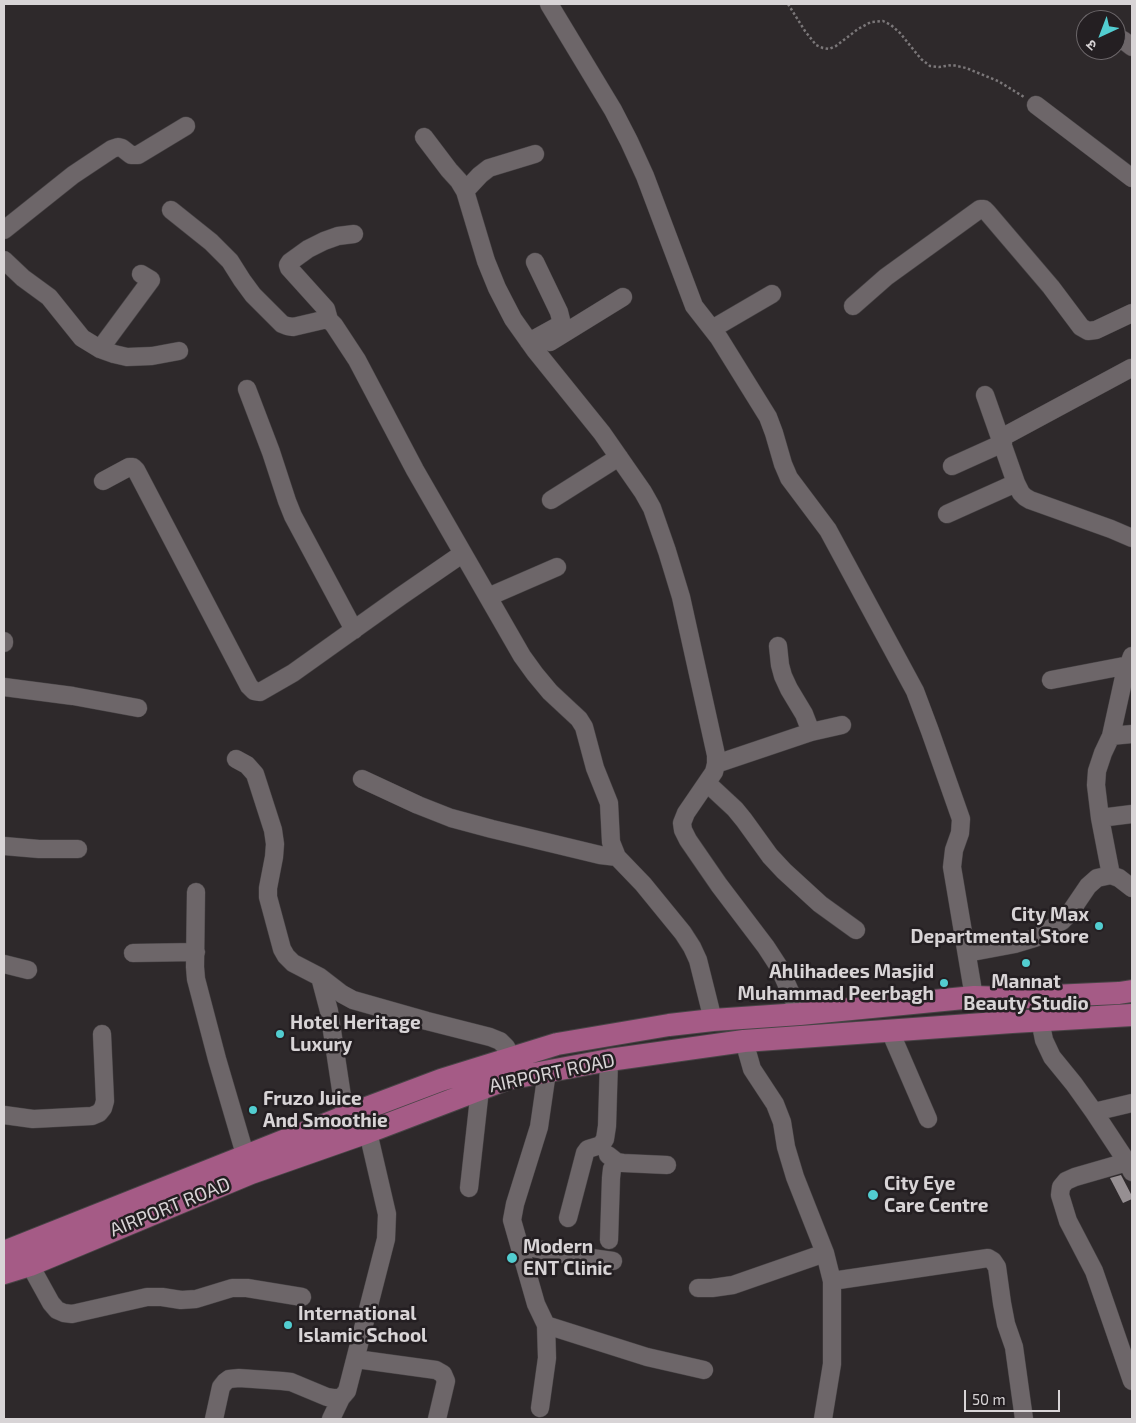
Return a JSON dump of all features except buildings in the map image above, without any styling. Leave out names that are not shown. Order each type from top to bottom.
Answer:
[{"type":"main road","points":[[4,1252],[248,1165],[346,1116],[441,1080],[558,1044],[669,1025],[713,1020],[800,1014],[974,997],[1008,998],[1132,991]]},
{"type":"main road","name":"AIRPORT ROAD","points":[[4,1273],[30,1264],[248,1165],[368,1132],[507,1079],[609,1060],[744,1041],[1132,1015]]},
{"type":"street","points":[[549,4],[608,102],[629,142],[645,176],[694,306],[719,338],[768,417],[789,478],[828,530],[915,691],[961,818],[960,833],[954,850],[952,867],[974,997]]},
{"type":"street","points":[[1036,105],[1132,178]]},
{"type":"street","points":[[4,230],[73,175],[112,149],[118,147],[131,155],[138,155],[186,126]]},
{"type":"street","points":[[424,137],[465,191],[486,261],[497,288],[513,318],[532,346],[619,456],[652,508],[681,597],[716,755],[714,772],[686,813],[682,823],[683,830],[719,885],[779,967],[800,1014]]},
{"type":"street","points":[[465,191],[489,168],[535,154]]},
{"type":"street","points":[[852,306],[886,277],[980,209],[984,209],[1051,287],[1081,327],[1088,331],[1096,330],[1132,313]]},
{"type":"street","points":[[171,210],[222,252],[253,294],[282,324],[293,327],[329,320]]},
{"type":"street","points":[[354,234],[324,240],[308,249],[288,265],[326,309],[329,320],[357,360],[415,470],[522,656],[550,692],[579,719],[584,727],[595,768],[609,803],[611,842],[617,857],[643,884],[692,947],[698,960],[713,1020]]},
{"type":"street","points":[[4,260],[23,278],[49,297],[82,338],[100,349],[127,357],[179,352]]},
{"type":"street","points":[[532,346],[558,326],[561,320],[535,262]]},
{"type":"street","points":[[100,349],[150,280],[141,274]]},
{"type":"street","points":[[712,329],[772,294]]},
{"type":"street","points":[[532,346],[562,335],[623,297]]},
{"type":"street","points":[[952,466],[1131,368]]},
{"type":"street","points":[[247,389],[287,501],[354,630]]},
{"type":"street","points":[[986,395],[1021,493],[1030,500],[1132,538]]},
{"type":"street","points":[[551,500],[619,456]]},
{"type":"street","points":[[103,481],[129,467],[133,467],[136,470],[249,686],[254,691],[260,692],[293,673],[462,554]]},
{"type":"street","points":[[947,514],[1016,483]]},
{"type":"street","points":[[488,597],[557,566]]},
{"type":"street","points":[[778,646],[783,676],[804,714],[811,732]]},
{"type":"street","points":[[1111,875],[1100,818],[1096,785],[1097,771],[1111,736],[1120,694],[1130,661]]},
{"type":"street","points":[[1051,680],[1130,661]]},
{"type":"street","points":[[4,688],[73,696],[138,708]]},
{"type":"street","points":[[716,764],[811,732],[842,725]]},
{"type":"street","points":[[1111,736],[1132,734]]},
{"type":"street","points":[[236,759],[248,765],[255,774],[274,830],[274,857],[268,897],[282,949],[286,956],[293,963],[320,977],[353,1000],[490,1037],[500,1041],[512,1058]]},
{"type":"street","points":[[362,779],[451,818],[600,855],[617,857]]},
{"type":"street","points":[[707,783],[735,809],[770,856],[784,871],[820,904],[856,930]]},
{"type":"street","points":[[1100,818],[1132,814]]},
{"type":"street","points":[[4,846],[39,850],[78,849]]},
{"type":"street","points":[[968,953],[1035,938],[1062,921],[1092,881],[1097,878],[1111,875],[1119,878],[1132,888]]},
{"type":"street","points":[[196,892],[196,980],[248,1165]]},
{"type":"street","points":[[133,953],[196,952]]},
{"type":"street","points":[[4,964],[28,970]]},
{"type":"street","points":[[320,977],[331,1020],[346,1116]]},
{"type":"street","points":[[1042,996],[1040,1020],[1044,1040],[1052,1057],[1094,1112],[1130,1167],[1075,1176],[1066,1181],[1061,1187],[1060,1195],[1068,1221],[1094,1271],[1132,1381]]},
{"type":"street","points":[[890,1031],[928,1119]]},
{"type":"street","points":[[4,1115],[32,1119],[92,1116],[99,1113],[105,1101],[102,1034]]},
{"type":"street","points":[[744,1041],[752,1069],[774,1104],[782,1122],[786,1147],[795,1177],[826,1253],[832,1280],[832,1364],[823,1419]]},
{"type":"street","points":[[568,1218],[585,1153],[588,1149],[601,1144],[605,1140],[608,1126],[609,1060]]},
{"type":"street","points":[[540,1408],[547,1358],[546,1325],[536,1304],[513,1225],[512,1215],[539,1127],[547,1072]]},
{"type":"street","points":[[469,1188],[480,1089]]},
{"type":"street","points":[[1094,1112],[1132,1102]]},
{"type":"street","points":[[331,1419],[341,1398],[347,1391],[386,1238],[387,1214],[368,1132]]},
{"type":"street","points":[[595,1147],[617,1162],[668,1165]]},
{"type":"street","points":[[609,1240],[611,1178],[612,1169],[617,1162]]},
{"type":"street","points":[[520,1245],[556,1253],[613,1261]]},
{"type":"street","points":[[698,1288],[733,1285],[826,1253]]},
{"type":"street","points":[[832,1280],[988,1258],[993,1261],[998,1267],[1004,1317],[1014,1347],[1024,1419]]},
{"type":"street","points":[[30,1264],[51,1303],[57,1310],[72,1314],[147,1297],[181,1300],[196,1299],[232,1288],[247,1288],[302,1297]]},
{"type":"street","points":[[546,1325],[646,1357],[704,1370]]},
{"type":"street","points":[[356,1359],[436,1370],[443,1374],[446,1381],[437,1419]]},
{"type":"street","points":[[214,1419],[221,1386],[224,1382],[239,1378],[282,1380],[302,1386],[326,1397],[341,1398]]},
{"type":"path","points":[[788,4],[816,45],[823,48],[829,49],[836,46],[858,29],[871,22],[883,21],[896,29],[930,66],[952,65],[966,68],[998,80],[1036,105]]},
{"type":"place","name":"City Max Departmental Store","points":[[1099,926]]},
{"type":"place","name":"Mannat Beauty Studio","points":[[1026,963]]},
{"type":"place","name":"Ahlihadees Masjid Muhammad Peerbagh","points":[[944,983]]},
{"type":"place","name":"Hotel Heritage Luxury","points":[[280,1034]]},
{"type":"place","name":"Fruzo Juice And Smoothie","points":[[253,1110]]},
{"type":"place","name":"City Eye Care Centre","points":[[873,1195]]},
{"type":"place","name":"Modern ENT Clinic","points":[[512,1258]]},
{"type":"place","name":"International Islamic School","points":[[288,1325]]}]
